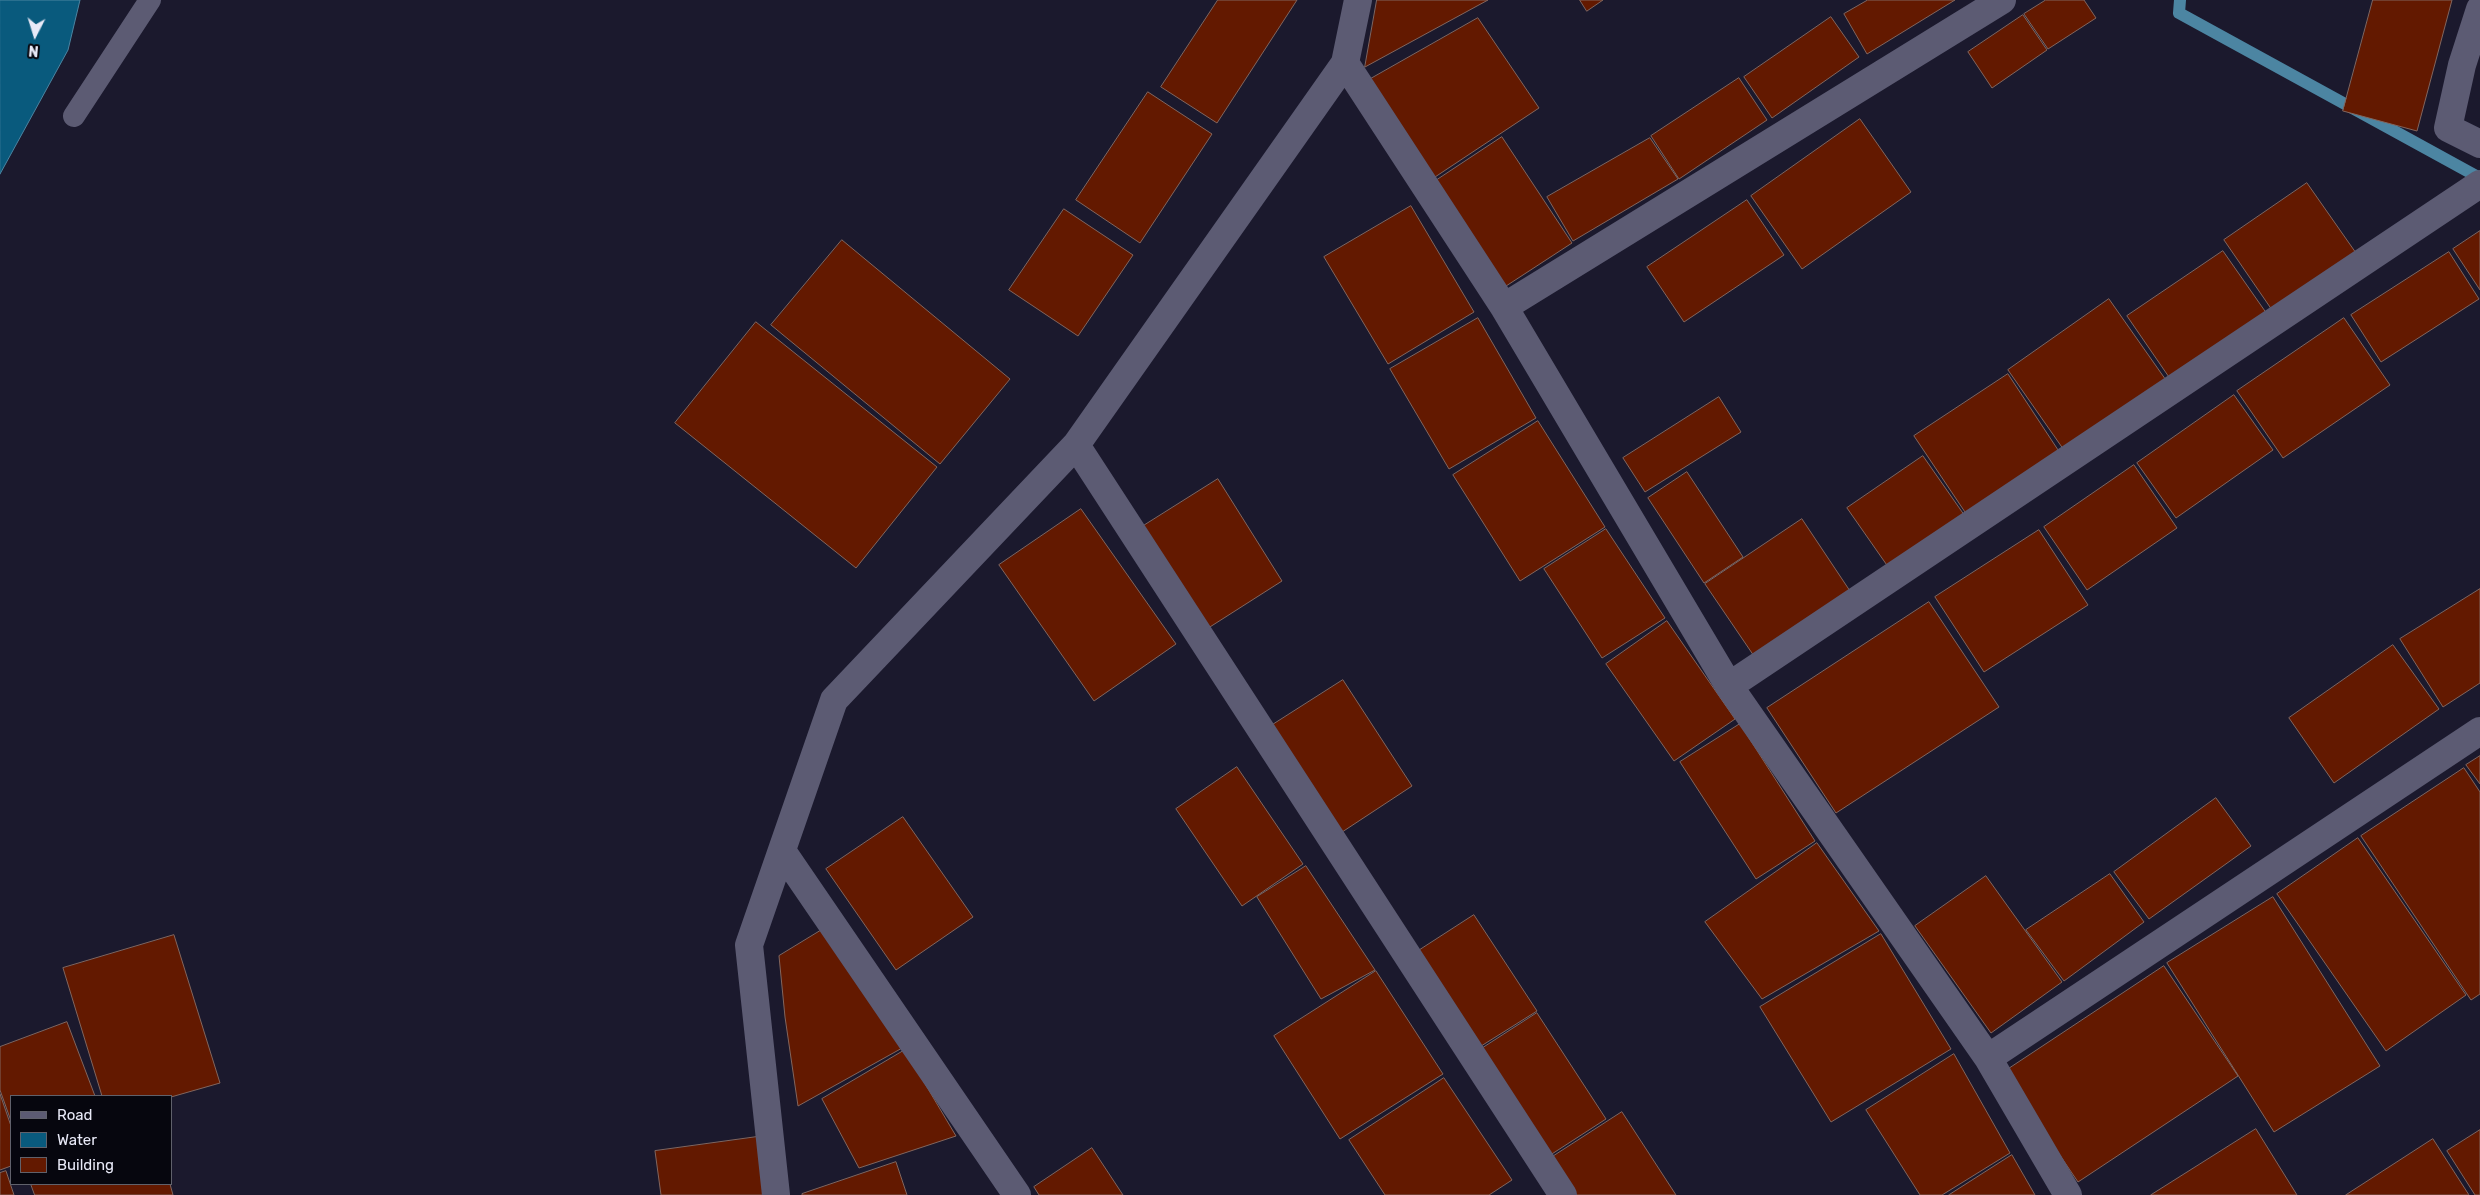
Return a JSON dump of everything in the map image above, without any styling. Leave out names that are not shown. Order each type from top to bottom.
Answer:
[{"type":"street","points":[[776,1195],[749,945],[834,700],[1076,445],[1345,63],[1358,0]]},
{"type":"street","points":[[1504,307],[2002,0]]},
{"type":"street","points":[[2480,9],[2462,66],[2448,128],[2480,144]]},
{"type":"street","points":[[1345,63],[1504,307],[1729,686],[1988,1058],[2068,1195]]},
{"type":"street","points":[[1729,686],[2480,184]]},
{"type":"street","points":[[1076,445],[1564,1195]]},
{"type":"street","points":[[1988,1058],[2480,731]]},
{"type":"street","points":[[782,851],[1017,1195]]},
{"type":"lane","points":[[74,116],[150,0]]},
{"type":"water","points":[[0,0],[80,0],[68,50],[0,174]]},
{"type":"building","points":[[1218,0],[1297,0],[1217,123],[1161,87]]},
{"type":"building","points":[[1377,0],[1488,0],[1365,67]]},
{"type":"building","points":[[1580,0],[1603,0],[1587,11]]},
{"type":"building","points":[[1868,0],[1955,0],[1867,54],[1844,14]]},
{"type":"building","points":[[2046,0],[2084,0],[2096,18],[2048,49],[2024,14]]},
{"type":"building","points":[[2373,0],[2452,0],[2417,131],[2343,111]]},
{"type":"building","points":[[2023,15],[2047,50],[1992,88],[1968,52]]},
{"type":"building","points":[[1831,17],[1859,57],[1772,118],[1744,77]]},
{"type":"building","points":[[1478,18],[1539,108],[1432,179],[1367,81]]},
{"type":"building","points":[[1739,78],[1767,120],[1679,179],[1651,136]]},
{"type":"building","points":[[1148,92],[1212,134],[1140,243],[1076,200]]},
{"type":"building","points":[[1860,119],[1911,192],[1802,269],[1751,196]]},
{"type":"building","points":[[1502,137],[1572,243],[1503,288],[1434,182]]},
{"type":"building","points":[[1650,138],[1678,179],[1573,241],[1547,197]]},
{"type":"building","points":[[2307,183],[2356,253],[2272,310],[2224,240]]},
{"type":"building","points":[[1747,200],[1784,255],[1684,322],[1647,267]]},
{"type":"building","points":[[1411,206],[1474,312],[1388,364],[1324,257]]},
{"type":"building","points":[[1064,209],[1133,255],[1078,336],[1009,290]]},
{"type":"building","points":[[2480,231],[2480,290],[2453,249]]},
{"type":"building","points":[[842,240],[1010,379],[940,464],[771,325]]},
{"type":"building","points":[[2223,251],[2267,314],[2171,380],[2127,316]]},
{"type":"building","points":[[2449,252],[2479,299],[2381,362],[2351,315]]},
{"type":"building","points":[[2109,299],[2168,383],[2066,453],[2008,370]]},
{"type":"building","points":[[1478,318],[1536,418],[1449,469],[1390,369]]},
{"type":"building","points":[[2344,318],[2390,385],[2283,458],[2237,391]]},
{"type":"building","points":[[756,322],[937,467],[856,568],[675,423]]},
{"type":"building","points":[[2008,374],[2062,456],[1969,518],[1914,436]]},
{"type":"building","points":[[2234,395],[2273,450],[2176,518],[2137,463]]},
{"type":"building","points":[[1719,397],[1741,432],[1645,492],[1623,458]]},
{"type":"building","points":[[1538,421],[1605,527],[1520,581],[1453,475]]},
{"type":"building","points":[[1923,456],[1967,519],[1891,571],[1847,508]]},
{"type":"building","points":[[2134,465],[2177,528],[2087,590],[2044,527]]},
{"type":"building","points":[[1687,472],[1743,557],[1704,583],[1648,498]]},
{"type":"building","points":[[1218,479],[1282,581],[1202,632],[1137,530]]},
{"type":"building","points":[[1081,509],[1176,644],[1094,701],[999,565]]},
{"type":"building","points":[[1802,519],[1852,594],[1756,659],[1705,584]]},
{"type":"building","points":[[1606,529],[1665,618],[1602,658],[1544,569]]},
{"type":"building","points":[[2039,530],[2088,605],[1984,672],[1935,597]]},
{"type":"building","points":[[2480,589],[2480,683],[2443,707],[2400,639]]},
{"type":"building","points":[[1929,602],[1999,707],[1836,813],[1767,708]]},
{"type":"building","points":[[1667,621],[1735,719],[1674,761],[1606,664]]},
{"type":"building","points":[[2393,645],[2439,709],[2334,783],[2289,718]]},
{"type":"building","points":[[1343,680],[1412,786],[1333,838],[1263,731]]},
{"type":"building","points":[[1740,724],[1815,841],[1756,879],[1680,762]]},
{"type":"building","points":[[2480,756],[2480,784],[2466,765]]},
{"type":"building","points":[[1237,767],[1303,864],[1242,906],[1176,809]]},
{"type":"building","points":[[2464,768],[2480,792],[2480,994],[2471,1000],[2361,836]]},
{"type":"building","points":[[2216,798],[2251,846],[2149,919],[2114,872]]},
{"type":"building","points":[[903,817],[973,917],[896,970],[826,869]]},
{"type":"building","points":[[2358,838],[2466,995],[2386,1051],[2277,894]]},
{"type":"building","points":[[1817,843],[1879,931],[1762,999],[1705,922]]},
{"type":"building","points":[[1306,866],[1375,970],[1321,999],[1257,897]]},
{"type":"building","points":[[2110,874],[2144,922],[2064,981],[2026,930]]},
{"type":"building","points":[[1986,876],[2062,982],[1991,1033],[1915,926]]},
{"type":"building","points":[[2273,897],[2380,1066],[2274,1132],[2167,963]]},
{"type":"building","points":[[1474,915],[1537,1011],[1470,1053],[1409,957]]},
{"type":"building","points":[[825,928],[904,1047],[798,1106],[785,1017],[779,956]]},
{"type":"building","points":[[1881,934],[1951,1049],[1831,1122],[1760,1007]]},
{"type":"building","points":[[174,935],[220,1083],[172,1097],[172,1095],[102,1095],[63,968]]},
{"type":"building","points":[[2164,966],[2238,1076],[2078,1182],[2004,1072]]},
{"type":"building","points":[[1376,971],[1443,1074],[1340,1139],[1274,1036]]},
{"type":"building","points":[[1537,1013],[1606,1119],[1541,1161],[1472,1055]]},
{"type":"building","points":[[67,1022],[95,1095],[10,1095],[10,1118],[0,1090],[0,1047]]},
{"type":"building","points":[[905,1050],[956,1136],[859,1168],[822,1099]]},
{"type":"building","points":[[1954,1054],[2010,1153],[1942,1195],[1920,1195],[1866,1110]]},
{"type":"building","points":[[1444,1078],[1512,1180],[1489,1195],[1385,1195],[1349,1140]]},
{"type":"building","points":[[0,1094],[10,1123],[10,1166],[0,1170]]},
{"type":"building","points":[[1622,1112],[1676,1195],[1563,1195],[1543,1163]]},
{"type":"building","points":[[2256,1129],[2297,1195],[2151,1195]]},
{"type":"building","points":[[2480,1130],[2480,1195],[2475,1195],[2447,1151]]},
{"type":"building","points":[[764,1136],[772,1195],[661,1195],[655,1151]]},
{"type":"building","points":[[2433,1139],[2469,1195],[2346,1195]]},
{"type":"building","points":[[1092,1148],[1123,1195],[1039,1195],[1034,1187]]},
{"type":"building","points":[[2012,1155],[2035,1195],[1949,1195]]},
{"type":"building","points":[[896,1162],[907,1195],[802,1195],[802,1194]]},
{"type":"building","points":[[6,1171],[14,1195],[0,1195],[0,1173]]},
{"type":"building","points":[[31,1185],[170,1185],[173,1195],[35,1195]]},
{"type":"waterway","points":[[2180,0],[2179,13],[2480,178]]}]
